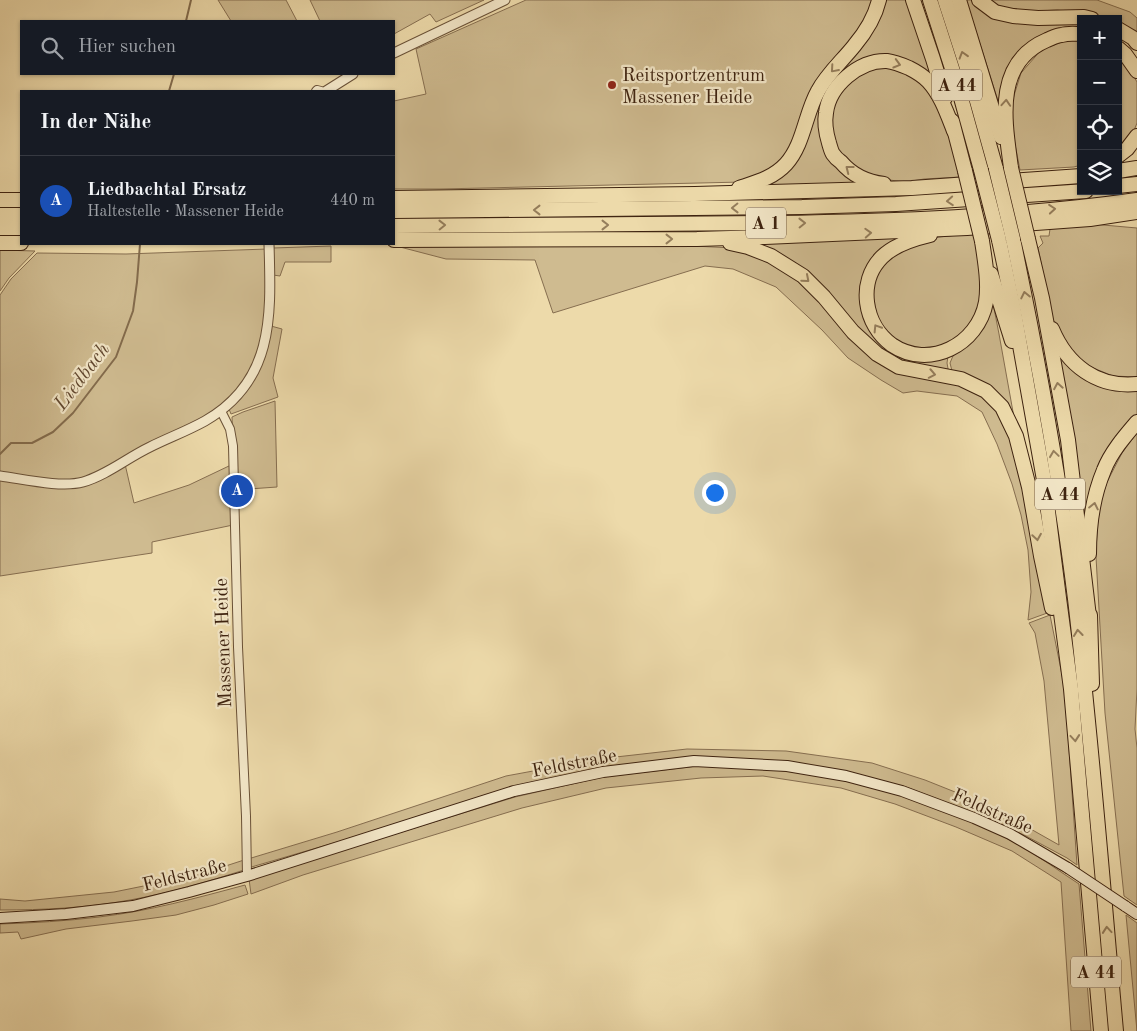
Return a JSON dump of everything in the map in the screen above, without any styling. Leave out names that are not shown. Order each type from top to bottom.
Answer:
[{"type":"highway","points":[[695,194],[736,189],[762,181],[773,175],[786,163],[796,147],[817,91],[866,30],[879,0]]},
{"type":"highway","points":[[913,0],[954,131],[995,289],[1029,393]]},
{"type":"highway","name":"A 44","points":[[930,0],[958,88],[999,240],[1013,306],[1044,480],[1071,689],[1101,1031]]},
{"type":"highway","name":"A 44","points":[[946,0],[996,169],[1032,331],[1053,446],[1075,598],[1091,751],[1116,1031]]},
{"type":"highway","points":[[959,0],[1010,168],[1042,298],[1068,440],[1090,625]]},
{"type":"highway","points":[[979,0],[994,12],[1013,16],[1038,18],[1077,17]]},
{"type":"highway","points":[[1122,32],[1137,43]]},
{"type":"highway","points":[[1010,168],[1005,112],[1011,75],[1023,56],[1035,45],[1061,35],[1077,34]]},
{"type":"highway","points":[[1122,51],[1137,71]]},
{"type":"highway","points":[[912,188],[872,182],[858,176],[847,169],[833,154],[826,133],[826,112],[832,95],[842,80],[857,69],[871,64],[887,61],[901,64],[914,70],[927,80],[942,100],[954,131]]},
{"type":"highway","points":[[1122,153],[1137,136]]},
{"type":"highway","points":[[1122,170],[1137,168]]},
{"type":"highway","points":[[1034,178],[1077,171]]},
{"type":"highway","points":[[395,198],[695,194],[912,188],[1077,176]]},
{"type":"highway","points":[[1122,186],[1137,184]]},
{"type":"highway","name":"A 1","points":[[395,212],[802,207],[896,204],[1077,192]]},
{"type":"highway","points":[[0,200],[20,200]]},
{"type":"highway","name":"A 1","points":[[395,226],[509,224],[687,225],[898,220],[1049,210],[1137,200]]},
{"type":"highway","points":[[395,240],[765,237],[967,228],[1090,219],[1137,212]]},
{"type":"highway","points":[[0,215],[20,215]]},
{"type":"highway","points":[[1090,219],[1137,222]]},
{"type":"highway","points":[[0,228],[20,228]]},
{"type":"highway","points":[[967,228],[921,237],[907,242],[893,249],[875,264],[870,275],[866,300],[874,325],[891,344],[909,353],[920,355],[944,352],[956,346],[974,330],[986,303],[986,270],[982,241]]},
{"type":"highway","points":[[697,239],[735,244],[771,256],[803,276],[824,297],[853,332],[877,354],[900,367],[961,379],[986,391],[1002,407],[1016,436],[1029,487],[1040,556],[1071,689]]},
{"type":"highway","points":[[0,243],[20,243]]},
{"type":"highway","points":[[1042,298],[1057,340],[1065,353],[1084,372],[1112,383],[1137,384]]},
{"type":"highway","points":[[1091,751],[1092,676],[1089,539],[1093,506],[1104,469],[1116,449],[1137,422]]},
{"type":"main road","name":"Feldstraße","points":[[0,918],[66,914],[133,906],[247,876],[514,791],[603,772],[694,762],[787,766],[846,776],[902,791],[974,818],[1010,834],[1068,868],[1137,914]]},
{"type":"street","points":[[395,53],[505,0]]},
{"type":"street","points":[[328,90],[351,75]]},
{"type":"street","points":[[0,476],[64,484],[82,482],[97,476],[147,448],[196,426],[221,411],[247,384],[257,366],[262,350],[270,307],[269,245]]},
{"type":"street","name":"Massener Heide","points":[[221,411],[230,429],[233,446],[247,876]]},
{"type":"shaded area","points":[[218,0],[286,0],[296,20],[230,20]]},
{"type":"shaded area","points":[[310,0],[484,0],[436,22],[430,14],[395,33],[395,20],[320,20]]},
{"type":"shaded area","name":"Reitsportzentrum Massener Heide","points":[[526,0],[873,0],[869,13],[846,48],[780,163],[767,172],[743,182],[395,189],[395,101],[426,94],[416,49]]},
{"type":"shaded area","points":[[882,0],[908,0],[934,80],[886,59],[829,94],[832,156],[872,185],[757,187],[775,178],[812,111]]},
{"type":"shaded area","points":[[966,0],[973,0],[985,10],[1077,22],[1077,30],[1039,38],[1000,107]]},
{"type":"shaded area","points":[[989,0],[1097,0],[1130,12],[1137,18],[1137,36],[1122,27],[1122,15],[1097,15],[1057,10],[1020,12],[998,6]]},
{"type":"shaded area","points":[[1068,40],[1077,40],[1077,166],[1020,170],[1013,134],[1012,102],[1021,73],[1042,49]]},
{"type":"shaded area","points":[[1122,60],[1127,64],[1137,82],[1137,123],[1133,133],[1122,146]]},
{"type":"shaded area","points":[[873,69],[903,70],[926,85],[948,127],[960,177],[906,182],[873,178],[859,172],[839,152],[831,133],[831,116],[837,99],[846,85],[859,74]]},
{"type":"shaded area","points":[[1092,224],[1137,228],[1137,377],[1113,376],[1086,365],[1063,342],[1052,317],[1038,248],[1043,243],[1040,236],[1049,236],[1050,229]]},
{"type":"shaded area","points":[[974,233],[982,268],[983,300],[964,336],[932,351],[902,346],[877,324],[870,288],[884,259],[922,239]]},
{"type":"shaded area","points":[[904,236],[866,271],[878,338],[948,356],[949,374],[901,364],[879,352],[826,293],[744,243]]},
{"type":"shaded area","points":[[331,246],[331,262],[285,262],[280,276],[273,275],[273,248]]},
{"type":"shaded area","points":[[693,246],[733,248],[748,251],[801,279],[875,357],[960,382],[984,394],[999,409],[1014,437],[1050,612],[1028,620],[1031,592],[1028,550],[1021,515],[997,444],[982,412],[957,396],[917,391],[903,393],[881,380],[848,358],[822,330],[776,287],[733,269],[705,266],[553,313],[535,260],[446,259],[400,247]]},
{"type":"shaded area","points":[[267,249],[266,307],[259,350],[254,363],[238,390],[219,409],[89,477],[64,481],[0,474],[0,295],[11,279],[37,253],[126,254]]},
{"type":"shaded area","points":[[0,250],[35,251],[9,278],[0,291]]},
{"type":"shaded area","points":[[992,298],[1015,423],[952,371],[950,363],[955,351]]},
{"type":"shaded area","points":[[271,326],[282,329],[273,378],[278,397],[231,414],[229,409],[247,388],[258,371]]},
{"type":"shaded area","points":[[1059,353],[1086,378],[1137,389],[1137,417],[1121,431],[1087,528]]},
{"type":"shaded area","points":[[275,401],[277,487],[235,490],[232,417]]},
{"type":"shaded area","points":[[1137,433],[1137,689],[1135,729],[1137,748],[1137,905],[1124,896],[1105,713],[1096,557],[1100,503],[1107,482],[1122,453]]},
{"type":"shaded area","points":[[125,464],[134,503],[189,485],[231,465],[233,525],[152,542],[152,553],[0,576],[0,479],[63,487]]},
{"type":"shaded area","points":[[1050,615],[1065,690],[1077,865],[1026,836],[979,815],[906,787],[853,773],[787,761],[690,757],[513,787],[248,868],[248,859],[337,832],[506,776],[598,759],[687,749],[786,751],[872,763],[925,780],[990,806],[1059,845],[1044,681],[1035,633],[1029,623]]},
{"type":"shaded area","points":[[698,766],[774,770],[815,775],[905,796],[935,806],[992,831],[1027,850],[1079,884],[1091,1031],[1071,1031],[1061,882],[1012,851],[956,827],[895,804],[841,788],[763,776],[701,778],[606,788],[522,808],[303,875],[251,894],[249,879],[515,797],[603,777]]},
{"type":"shaded area","points":[[244,860],[244,870],[188,887],[145,897],[81,907],[0,910],[0,899],[25,901],[114,892],[198,875]]},
{"type":"shaded area","points":[[245,885],[248,894],[176,915],[66,929],[21,939],[18,932],[0,933],[0,924],[62,921],[118,914],[173,904]]},
{"type":"shaded area","points":[[1126,915],[1137,923],[1137,1031]]},
{"type":"waterway","name":"Liedbach","points":[[186,20],[191,0]]},
{"type":"waterway","name":"Liedbach","points":[[169,90],[174,75]]},
{"type":"waterway","name":"Liedbach","points":[[0,454],[11,443],[32,443],[53,432],[73,413],[116,357],[133,311],[140,245]]},
{"type":"place","name":"Reitsportzentrum Massener Heide","points":[[612,85]]},
{"type":"place","name":"Liedbachtal Ersatz","points":[[237,491]]}]
